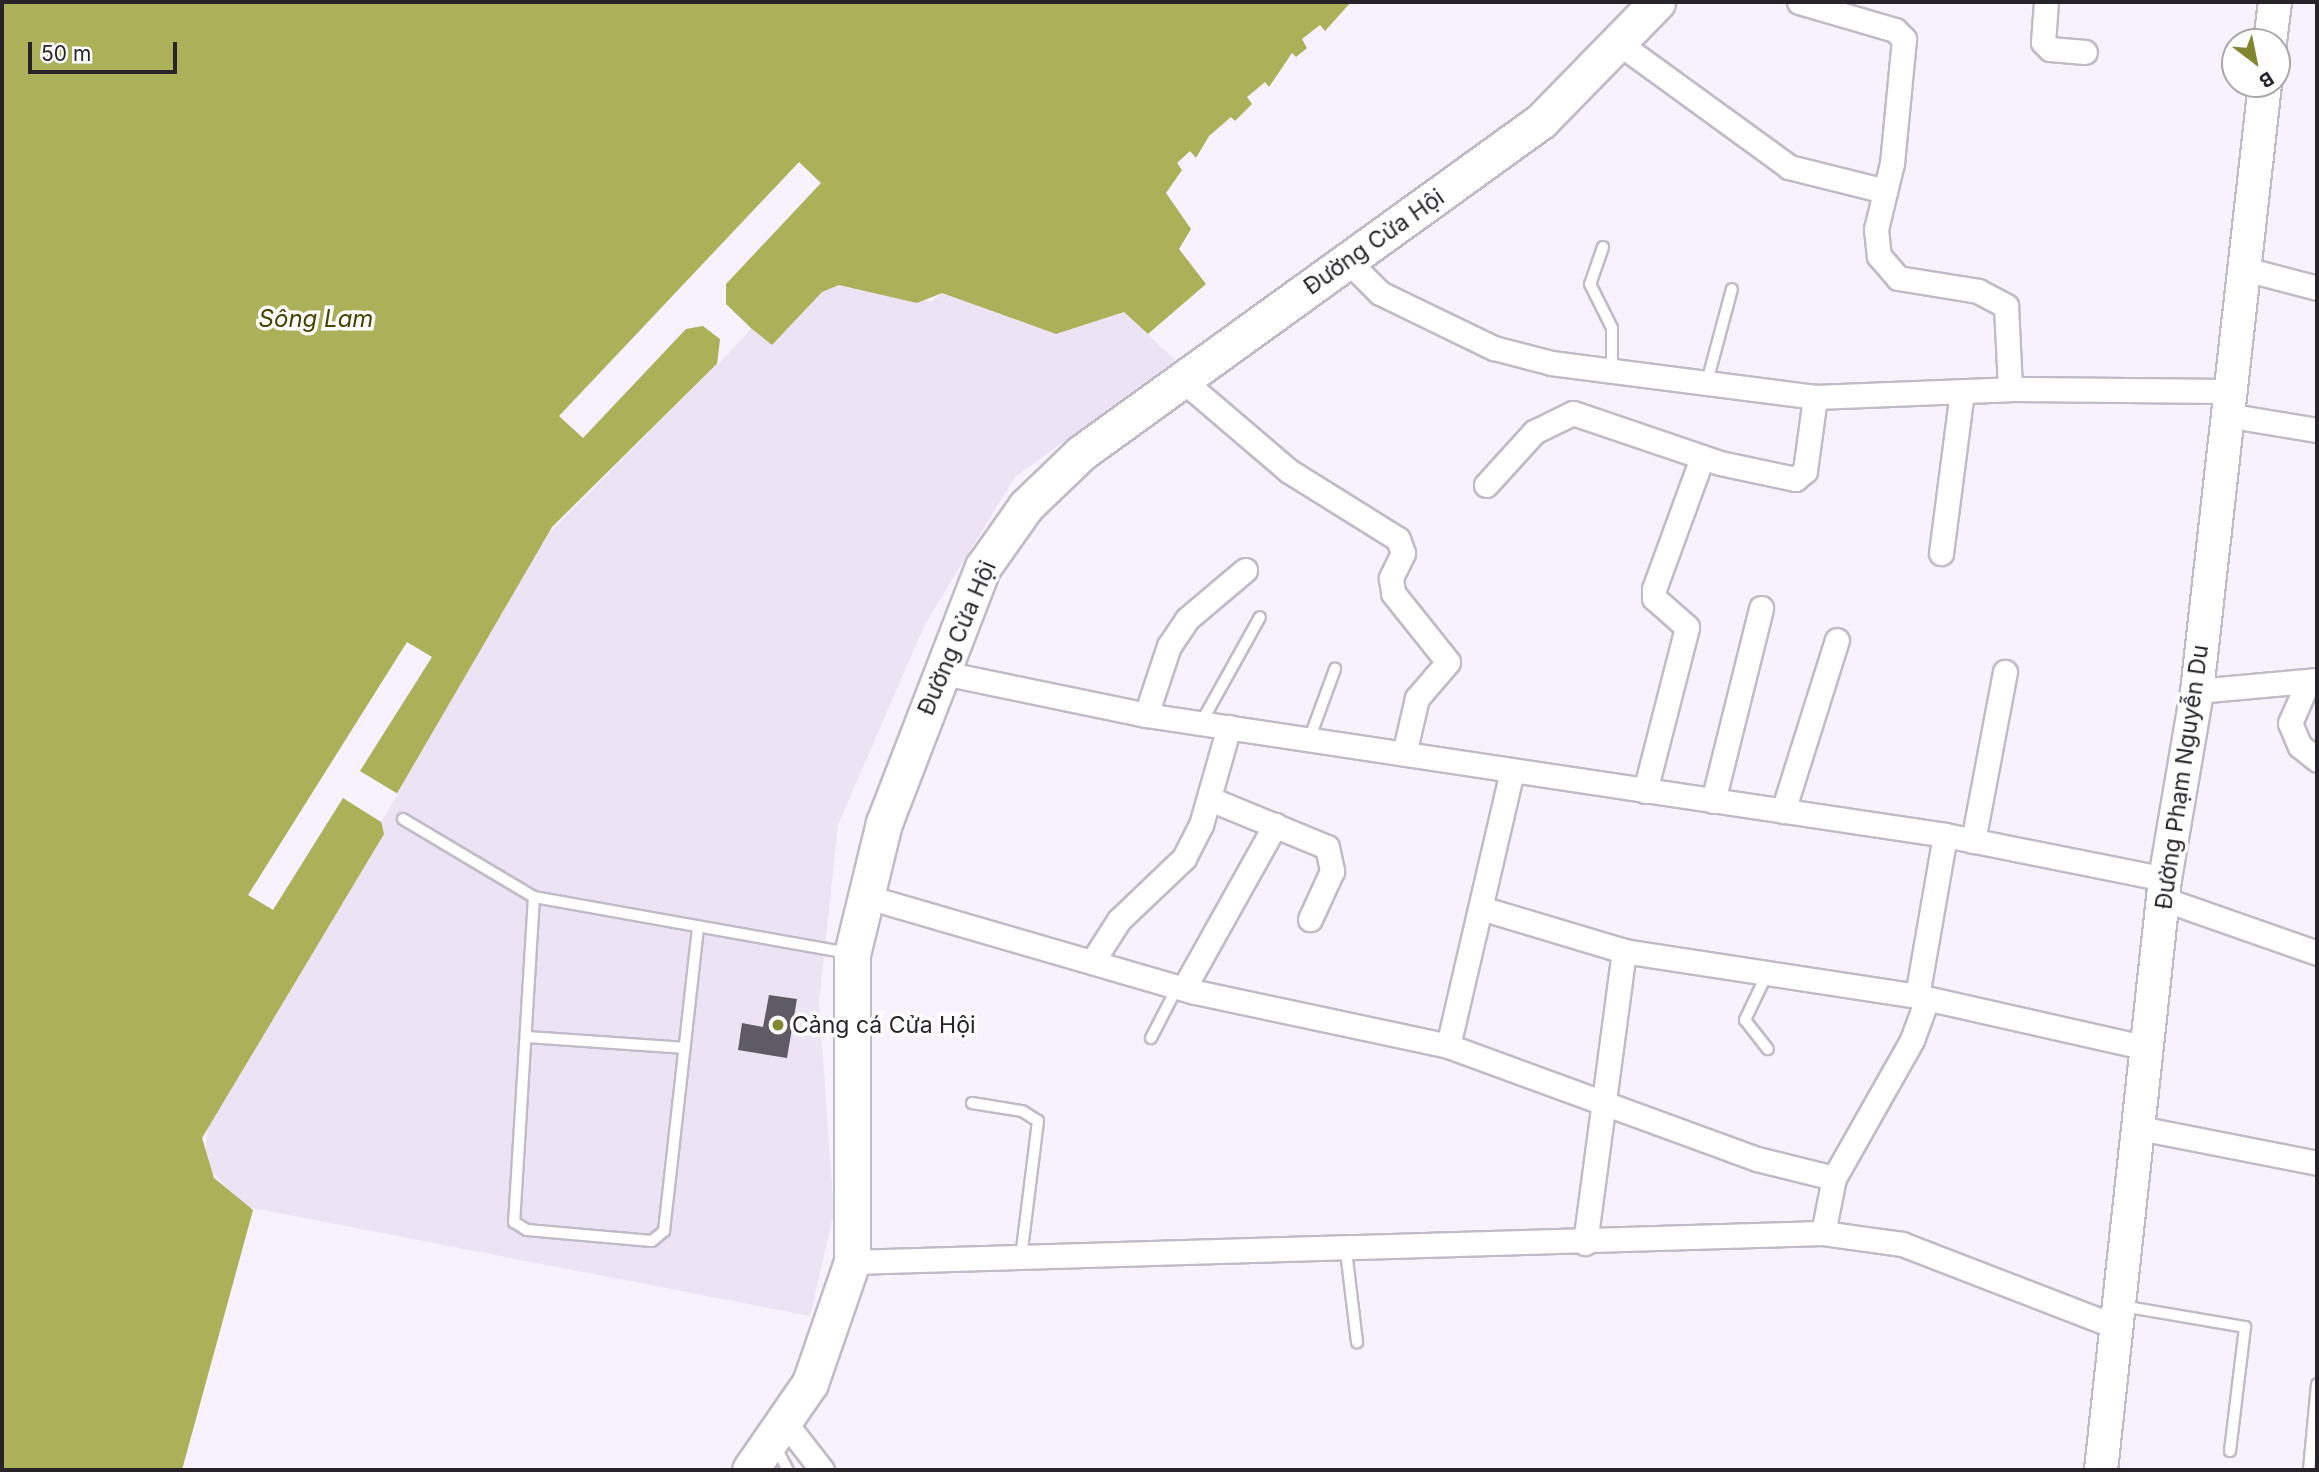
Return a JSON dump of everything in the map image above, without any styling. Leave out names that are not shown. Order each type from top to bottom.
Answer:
[{"type":"main road","name":"Đường Cửa Hội","points":[[750,1470],[782,1446],[810,1383],[848,1276],[852,954],[864,896],[939,672],[983,567],[1026,506],[1081,453],[1187,373],[1348,261],[1541,121],[1620,44],[1657,2]]},
{"type":"main road","points":[[2272,28],[2275,2]]},
{"type":"main road","name":"Đường Phạm Nguyễn Du","points":[[2101,1470],[2164,889],[2197,691],[2241,268],[2262,98]]},
{"type":"street","points":[[1799,2],[1895,30],[1904,39],[1885,191],[1877,229],[1883,266],[1898,278],[1978,291],[2006,306],[2010,389]]},
{"type":"street","points":[[2046,2],[2043,42],[2050,49],[2085,52]]},
{"type":"street","points":[[1620,44],[1780,162],[1885,191]]},
{"type":"street","points":[[1348,261],[1380,293],[1494,348],[1612,369],[1815,397],[2010,389],[2227,403],[2317,430]]},
{"type":"street","points":[[2241,268],[2317,288]]},
{"type":"street","points":[[1187,373],[1289,471],[1398,539],[1403,553],[1391,578],[1393,593],[1448,662],[1417,698],[1404,754]]},
{"type":"street","points":[[1941,554],[1962,392]]},
{"type":"street","points":[[1486,485],[1534,432],[1573,413],[1702,457],[1768,476],[1800,477],[1815,397]]},
{"type":"street","points":[[1645,790],[1686,627],[1654,598],[1654,589],[1702,457]]},
{"type":"street","points":[[1146,715],[1169,646],[1187,619],[1245,570]]},
{"type":"street","points":[[1713,801],[1761,608]]},
{"type":"street","points":[[1783,811],[1837,640]]},
{"type":"street","points":[[939,672],[1146,715],[1945,835],[2164,889],[2317,953]]},
{"type":"street","points":[[1973,841],[2005,672]]},
{"type":"street","points":[[2197,691],[2313,681]]},
{"type":"street","points":[[2313,681],[2290,723],[2300,746],[2317,760]]},
{"type":"street","points":[[1094,959],[1119,920],[1185,858],[1210,799],[1229,727]]},
{"type":"street","points":[[1448,1046],[1512,770]]},
{"type":"street","points":[[1210,799],[1326,847],[1332,858],[1310,919]]},
{"type":"street","points":[[1181,987],[1275,825]]},
{"type":"street","points":[[1823,1233],[1834,1178],[1912,1040],[1922,998],[1945,835]]},
{"type":"street","points":[[864,896],[1094,959],[1181,987],[1448,1046],[1757,1159],[1834,1178]]},
{"type":"street","points":[[1481,908],[1624,951],[1922,998],[2147,1048]]},
{"type":"street","points":[[1585,1243],[1624,951]]},
{"type":"street","points":[[2139,1128],[2317,1163]]},
{"type":"street","points":[[848,1276],[1021,1258],[1346,1251],[1823,1233],[1902,1244],[2118,1317]]},
{"type":"street","points":[[782,1446],[822,1470]]},
{"type":"lane","points":[[1603,247],[1590,284],[1612,328],[1612,369]]},
{"type":"lane","points":[[1707,382],[1732,289]]},
{"type":"lane","points":[[1201,723],[1260,617]]},
{"type":"lane","points":[[1309,740],[1335,669]]},
{"type":"lane","points":[[403,819],[534,897],[852,954]]},
{"type":"lane","points":[[534,897],[529,1037],[514,1222],[527,1230],[652,1241],[664,1231],[698,927]]},
{"type":"lane","points":[[1767,974],[1745,1020],[1768,1049]]},
{"type":"lane","points":[[1151,1038],[1181,987]]},
{"type":"lane","points":[[529,1037],[685,1048]]},
{"type":"lane","points":[[972,1103],[1022,1111],[1038,1121],[1021,1258]]},
{"type":"lane","points":[[1346,1251],[1357,1342]]},
{"type":"lane","points":[[2118,1317],[2245,1327],[2230,1451]]},
{"type":"lane","points":[[2309,1470],[2317,1384]]},
{"type":"shaded area","name":"Cảng cá Cửa Hội","points":[[839,285],[931,302],[942,293],[1056,334],[1124,312],[1175,360],[1015,477],[925,624],[838,825],[819,1003],[834,1212],[810,1316],[243,1206],[205,1164],[208,1123],[545,537],[752,329],[772,345],[822,292]]},
{"type":"water","name":"Sông Lam","points":[[2,2],[1351,2],[1325,31],[1320,25],[1302,39],[1307,48],[1296,57],[1292,53],[1269,87],[1265,82],[1247,97],[1252,104],[1235,121],[1231,117],[1209,136],[1196,158],[1190,151],[1177,163],[1182,170],[1166,193],[1191,229],[1179,249],[1206,284],[1148,334],[1124,312],[1056,334],[942,293],[917,303],[839,285],[822,292],[772,345],[752,329],[552,527],[381,821],[384,834],[202,1138],[214,1178],[253,1210],[182,1470],[2,1470]]},
{"type":"pier","points":[[799,162],[821,183],[726,284],[726,304],[752,329],[717,365],[720,339],[703,326],[686,329],[583,438],[559,416]]},
{"type":"pier","points":[[407,642],[432,657],[360,771],[398,794],[381,822],[343,798],[273,910],[248,895]]},
{"type":"building","name":"Cảng cá Cửa Hội","points":[[769,995],[797,999],[787,1058],[738,1050],[742,1023],[763,1027]]},
{"type":"place","name":"Cảng cá Cửa Hội","points":[[778,1025]]}]
